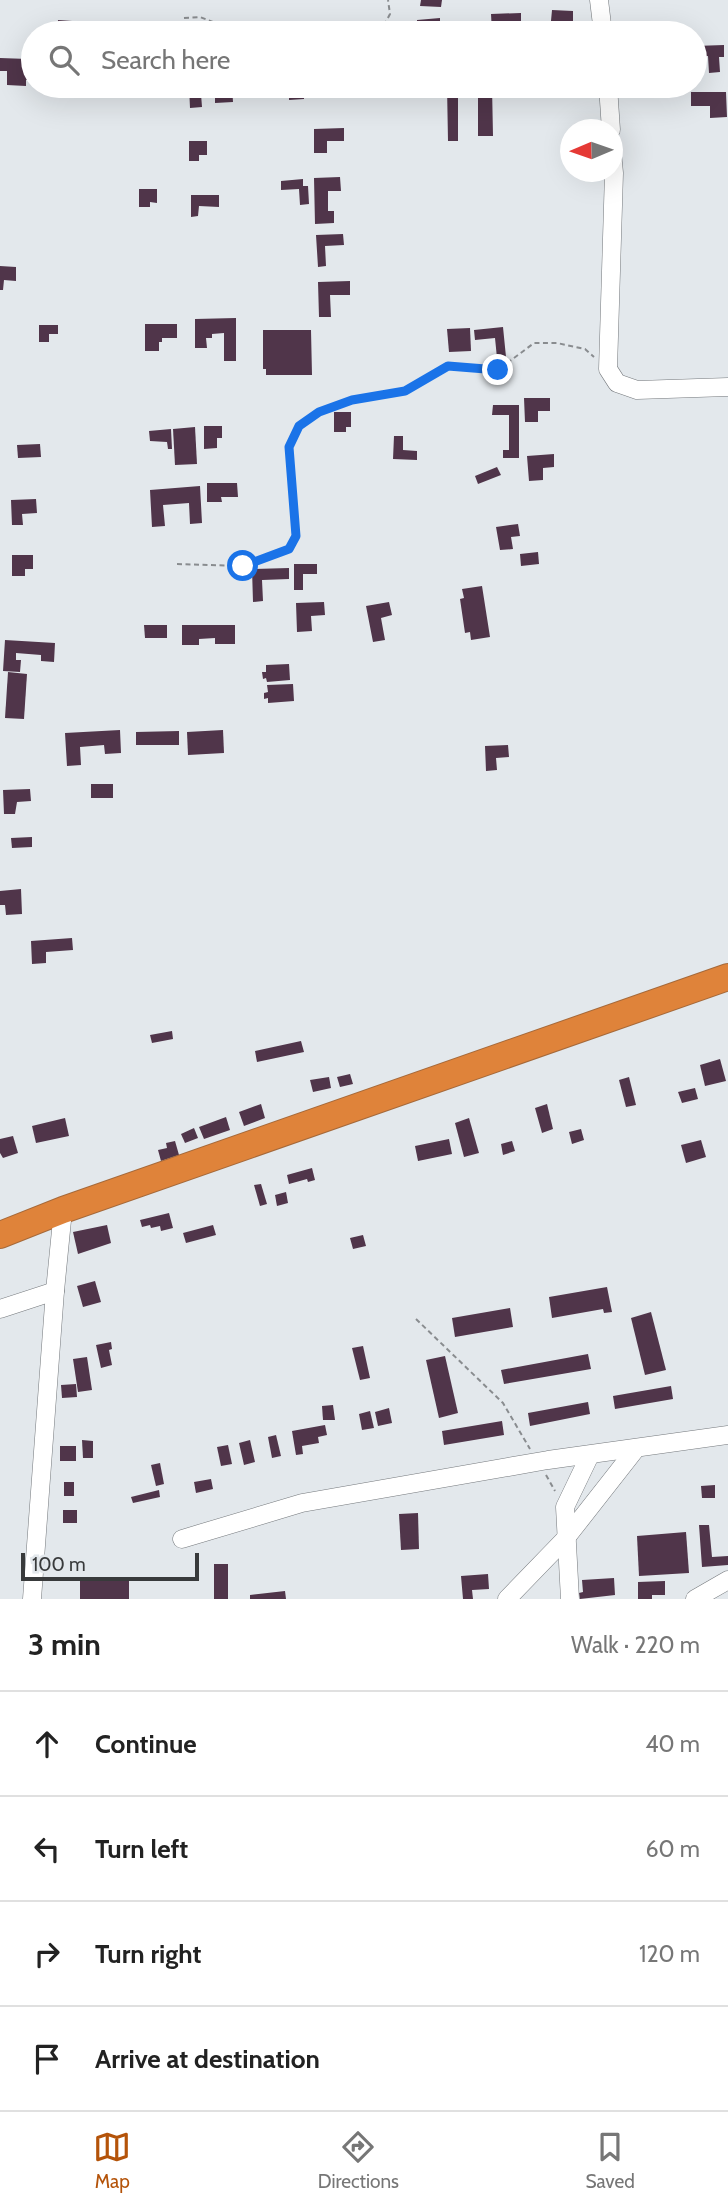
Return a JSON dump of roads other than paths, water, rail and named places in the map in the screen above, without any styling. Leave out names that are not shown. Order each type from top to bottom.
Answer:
[{"type":"highway","points":[[0,1235],[63,1210],[728,977]]},
{"type":"street","points":[[599,0],[602,21]]},
{"type":"street","points":[[609,98],[610,119]]},
{"type":"street","points":[[614,182],[608,369],[617,383],[637,390],[728,387]]},
{"type":"street","points":[[32,1599],[63,1210]]},
{"type":"street","points":[[0,1309],[55,1291]]},
{"type":"street","points":[[182,1539],[302,1503],[538,1462],[728,1435]]},
{"type":"street","points":[[506,1599],[566,1538],[635,1450]]},
{"type":"street","points":[[570,1599],[565,1507],[590,1455]]},
{"type":"street","points":[[695,1599],[728,1580]]}]
